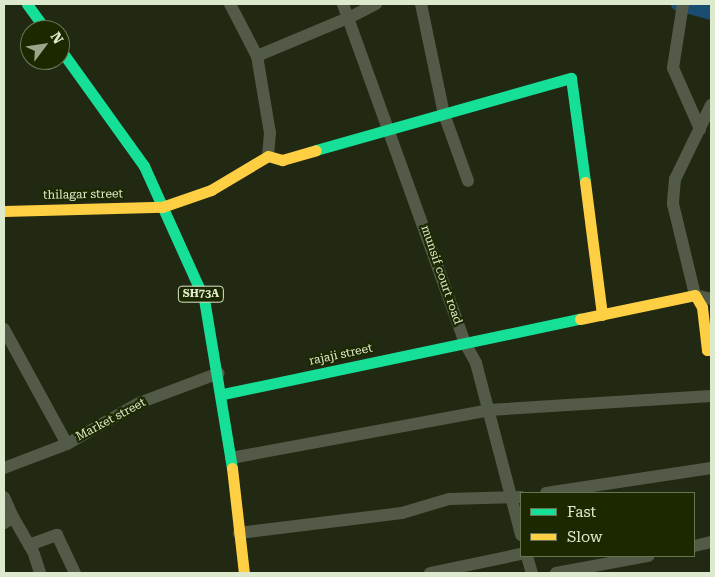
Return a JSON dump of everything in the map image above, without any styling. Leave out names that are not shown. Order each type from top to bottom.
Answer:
[{"type":"street","points":[[27,4],[39,20]]},
{"type":"street","points":[[230,4],[257,56],[270,133],[268,156],[282,160],[571,78],[602,315]]},
{"type":"street","name":"munsif court road","points":[[343,4],[390,130],[465,344],[476,363],[516,498],[520,528]]},
{"type":"street","points":[[257,56],[348,18],[376,4]]},
{"type":"street","points":[[421,4],[444,114],[468,182]]},
{"type":"street","points":[[683,7],[673,68],[700,128]]},
{"type":"street","name":"SH73A","points":[[70,64],[144,166],[204,299],[223,394],[244,573]]},
{"type":"street","points":[[711,105],[675,179],[673,204],[695,295],[702,307],[707,350],[711,350]]},
{"type":"street","name":"thilagar street","points":[[4,211],[162,207],[211,190],[268,156]]},
{"type":"street","points":[[695,295],[711,299]]},
{"type":"street","name":"rajaji street","points":[[223,394],[695,295]]},
{"type":"street","points":[[4,330],[67,444]]},
{"type":"street","name":"Market street","points":[[4,468],[67,444],[139,403],[219,373]]},
{"type":"street","points":[[231,458],[489,410],[711,396]]},
{"type":"street","points":[[553,492],[711,468]]},
{"type":"street","points":[[4,496],[8,520],[30,545],[40,573]]},
{"type":"street","points":[[239,533],[393,514],[449,499],[516,498]]},
{"type":"street","points":[[30,545],[57,535],[75,573]]},
{"type":"street","points":[[695,546],[711,542]]},
{"type":"street","points":[[430,573],[520,554]]},
{"type":"street","points":[[527,557],[532,573]]},
{"type":"street","points":[[556,573],[643,557]]},
{"type":"waterway","points":[[678,4],[711,13]]},
{"type":"traffic: fast","points":[[27,4],[39,20]]},
{"type":"traffic: fast","points":[[70,63],[144,166],[204,299],[232,468]]},
{"type":"traffic: fast","points":[[316,150],[571,78],[585,182]]},
{"type":"traffic: fast","points":[[223,394],[580,319]]},
{"type":"traffic: slow","points":[[4,211],[162,207],[211,190],[268,156],[282,160],[316,150]]},
{"type":"traffic: slow","points":[[585,182],[602,315]]},
{"type":"traffic: slow","points":[[580,319],[695,295],[702,307],[707,350],[711,350]]},
{"type":"traffic: slow","points":[[232,468],[244,573]]}]
